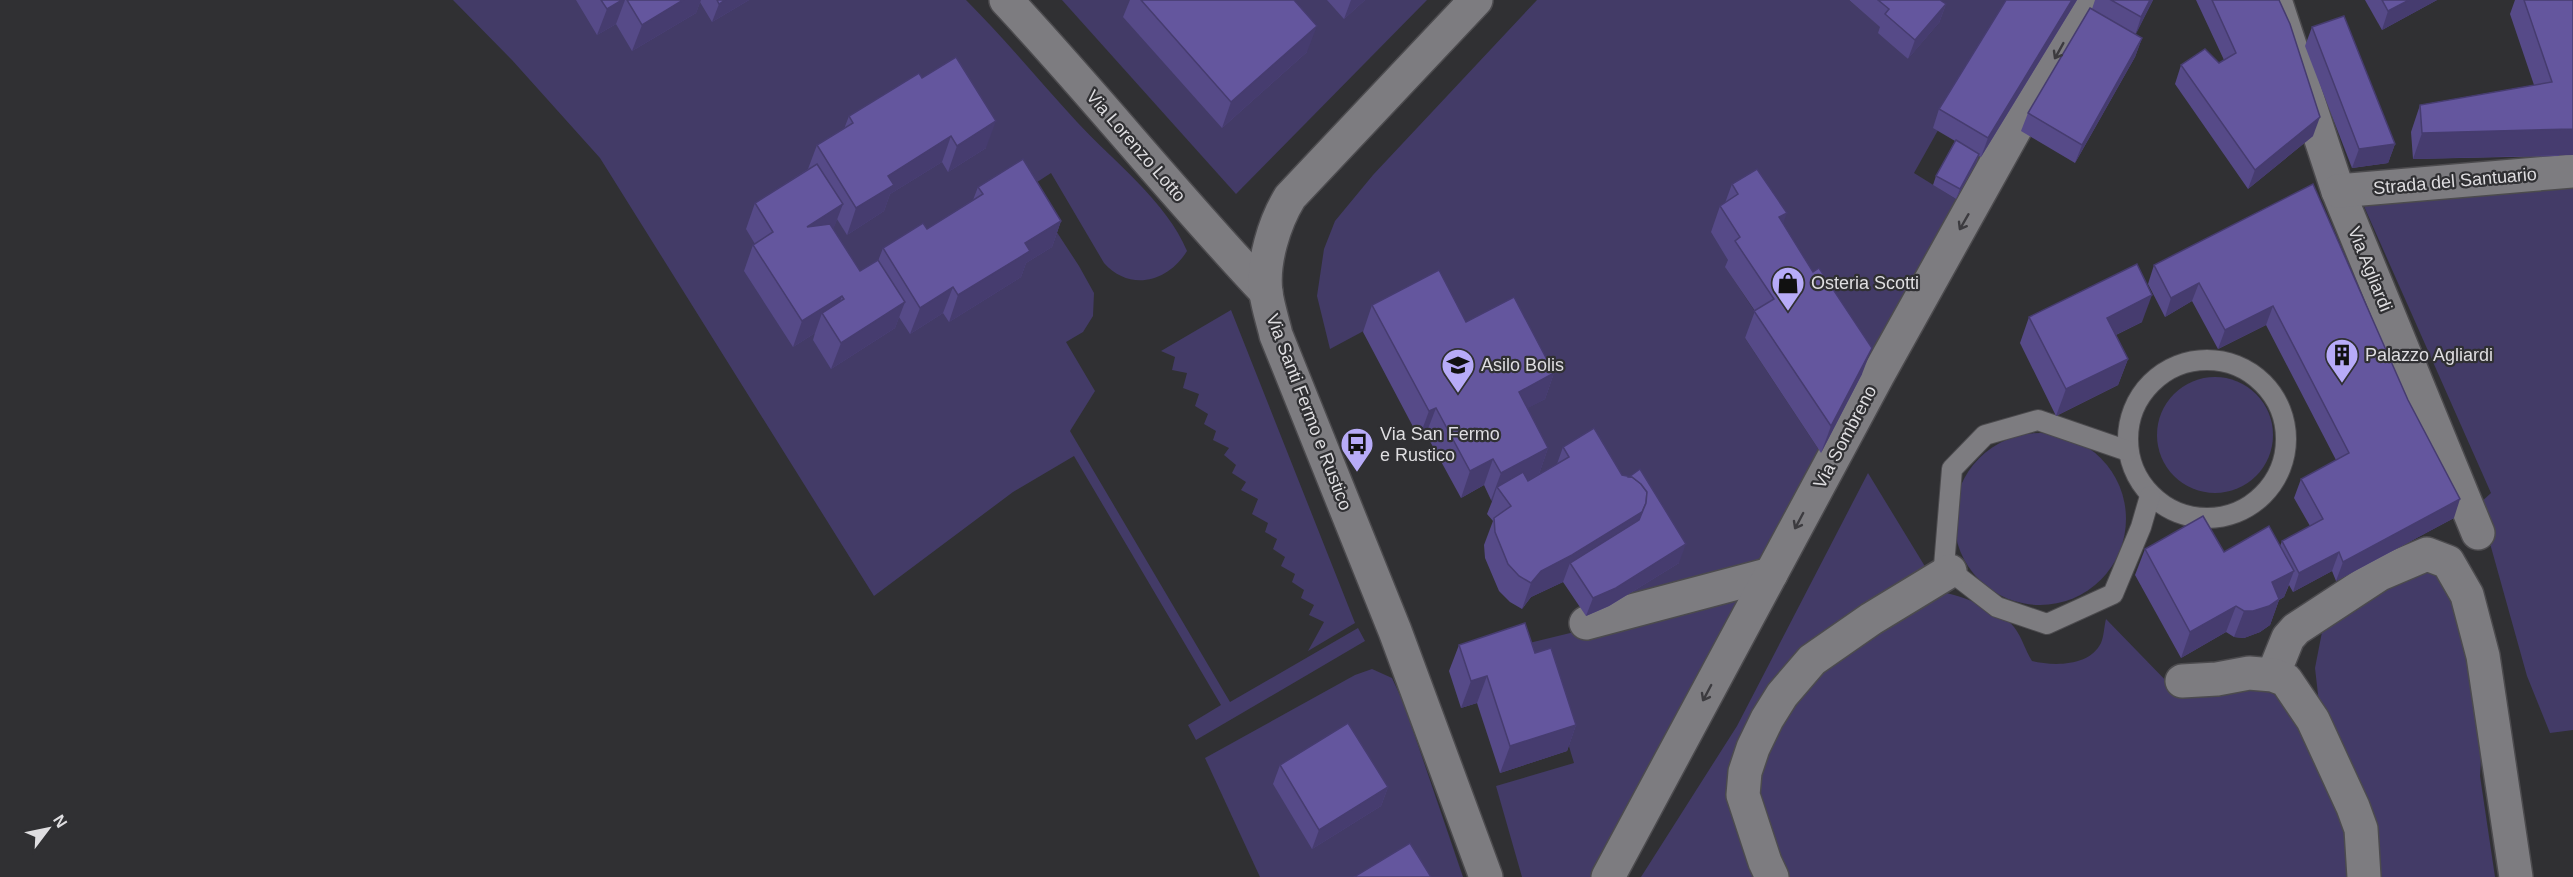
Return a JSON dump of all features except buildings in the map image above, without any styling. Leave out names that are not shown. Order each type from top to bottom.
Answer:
[{"type":"street","name":"Via Lorenzo Lotto","points":[[1006,0],[1070,68],[1215,238],[1266,292]]},
{"type":"street","name":"Via Santi Fermo e Rustico","points":[[1476,0],[1290,197],[1274,234],[1267,268],[1266,292],[1276,335],[1395,631],[1486,877]]},
{"type":"street","name":"Via Sombreno","points":[[1608,877],[1878,375],[1993,172],[2086,0]]},
{"type":"street","name":"Via Agliardi","points":[[2275,0],[2338,191],[2478,533]]},
{"type":"street","name":"Strada del Santuario","points":[[2338,191],[2573,171]]},
{"type":"street","points":[[2273,675],[2288,638],[2296,629],[2380,574],[2427,554],[2448,562],[2467,595],[2483,656],[2516,877]]},
{"type":"street","points":[[1772,877],[1743,795],[1745,772],[1753,748],[1767,719],[1782,695],[1812,660],[1870,619],[1950,571]]},
{"type":"street","points":[[1587,623],[1771,574]]},
{"type":"street","points":[[2182,681],[2217,679],[2242,674],[2273,675],[2286,680],[2313,720],[2353,807],[2361,829],[2364,877]]},
{"type":"lane","points":[[2200,360],[2227,362],[2252,373],[2271,392],[2283,417],[2287,444],[2280,471],[2266,493],[2245,510],[2220,518],[2195,519],[2170,511],[2150,496],[2135,475],[2128,451],[2128,425],[2136,401],[2152,381],[2173,367],[2200,360]]},
{"type":"lane","points":[[2128,451],[2038,420],[1985,435],[1952,469],[1944,566],[1997,607],[2047,624],[2113,594],[2141,527],[2150,496]]},
{"type":"shaded area","points":[[453,0],[966,0],[1077,122],[1153,199],[1178,233],[1187,251],[1179,262],[1159,276],[1148,280],[1125,278],[1104,263],[1051,173],[1028,188],[1094,293],[1093,316],[1083,332],[1066,342],[1095,391],[1070,431],[1230,702],[1358,628],[1365,641],[1196,740],[1188,725],[1221,705],[1074,456],[1013,492],[874,596],[600,158],[512,60]]},
{"type":"shaded area","points":[[1062,0],[1427,0],[1236,194]]},
{"type":"shaded area","points":[[1537,0],[1849,0],[1882,28],[1908,59],[1939,23],[1912,0],[2011,0],[1914,173],[1956,199],[1862,374],[1731,263],[1726,268],[1764,325],[1745,338],[1821,453],[1760,573],[1609,606],[1496,509],[1491,500],[1538,474],[1457,348],[1429,296],[1330,349],[1317,296],[1324,249],[1335,221],[1373,175]]},
{"type":"shaded area","points":[[2573,184],[2573,730],[2550,733],[2527,676],[2479,504],[2491,493],[2363,204]]},
{"type":"shaded area","points":[[1231,310],[1355,623],[1308,651],[1324,622],[1309,615],[1314,605],[1301,598],[1304,590],[1292,582],[1295,574],[1281,566],[1285,557],[1273,549],[1277,539],[1265,532],[1268,523],[1252,514],[1258,499],[1241,490],[1246,482],[1232,473],[1236,465],[1224,455],[1229,448],[1213,440],[1216,431],[1204,424],[1208,414],[1195,406],[1199,394],[1183,388],[1187,373],[1172,370],[1175,357],[1161,351]]},
{"type":"shaded area","points":[[2215,377],[2237,382],[2256,394],[2268,413],[2273,435],[2268,457],[2256,476],[2237,488],[2215,493],[2193,488],[2174,476],[2162,457],[2157,435],[2162,413],[2174,394],[2193,382]]},
{"type":"shaded area","points":[[2040,433],[2057,434],[2073,439],[2088,447],[2101,458],[2112,471],[2120,486],[2125,502],[2125,536],[2120,552],[2112,567],[2101,580],[2088,591],[2073,599],[2057,604],[2040,605],[2023,604],[2007,599],[1992,591],[1979,580],[1968,567],[1960,552],[1955,536],[1954,519],[1955,502],[1960,486],[1968,471],[1979,458],[1992,447],[2007,439],[2023,434]]},
{"type":"shaded area","points":[[1868,473],[1929,573],[1748,726],[1763,877],[1641,877],[1737,726]]},
{"type":"shaded area","points":[[2416,566],[2437,574],[2463,614],[2482,740],[2480,776],[2495,877],[2373,877],[2319,703],[2315,668],[2322,632],[2332,611]]},
{"type":"shaded area","points":[[1751,589],[1597,877],[1522,877],[1496,786],[1574,763],[1545,667],[1517,646]]},
{"type":"shaded area","points":[[1941,592],[1959,596],[1980,605],[2008,621],[2017,631],[2032,661],[2060,664],[2088,657],[2101,643],[2106,619],[2172,687],[2268,688],[2287,708],[2345,805],[2354,877],[1782,877],[1756,795],[1758,756],[1801,685]]},
{"type":"shaded area","points":[[1372,669],[1392,678],[1404,704],[1463,877],[1260,877],[1205,758],[1355,675]]},
{"type":"place","name":"Osteria Scotti","points":[[1788,312]]},
{"type":"place","name":"Palazzo Agliardi","points":[[2342,384]]},
{"type":"place","name":"Asilo Bolis","points":[[1458,394]]},
{"type":"place","name":"Via San Fermo e Rustico","points":[[1357,473]]}]
